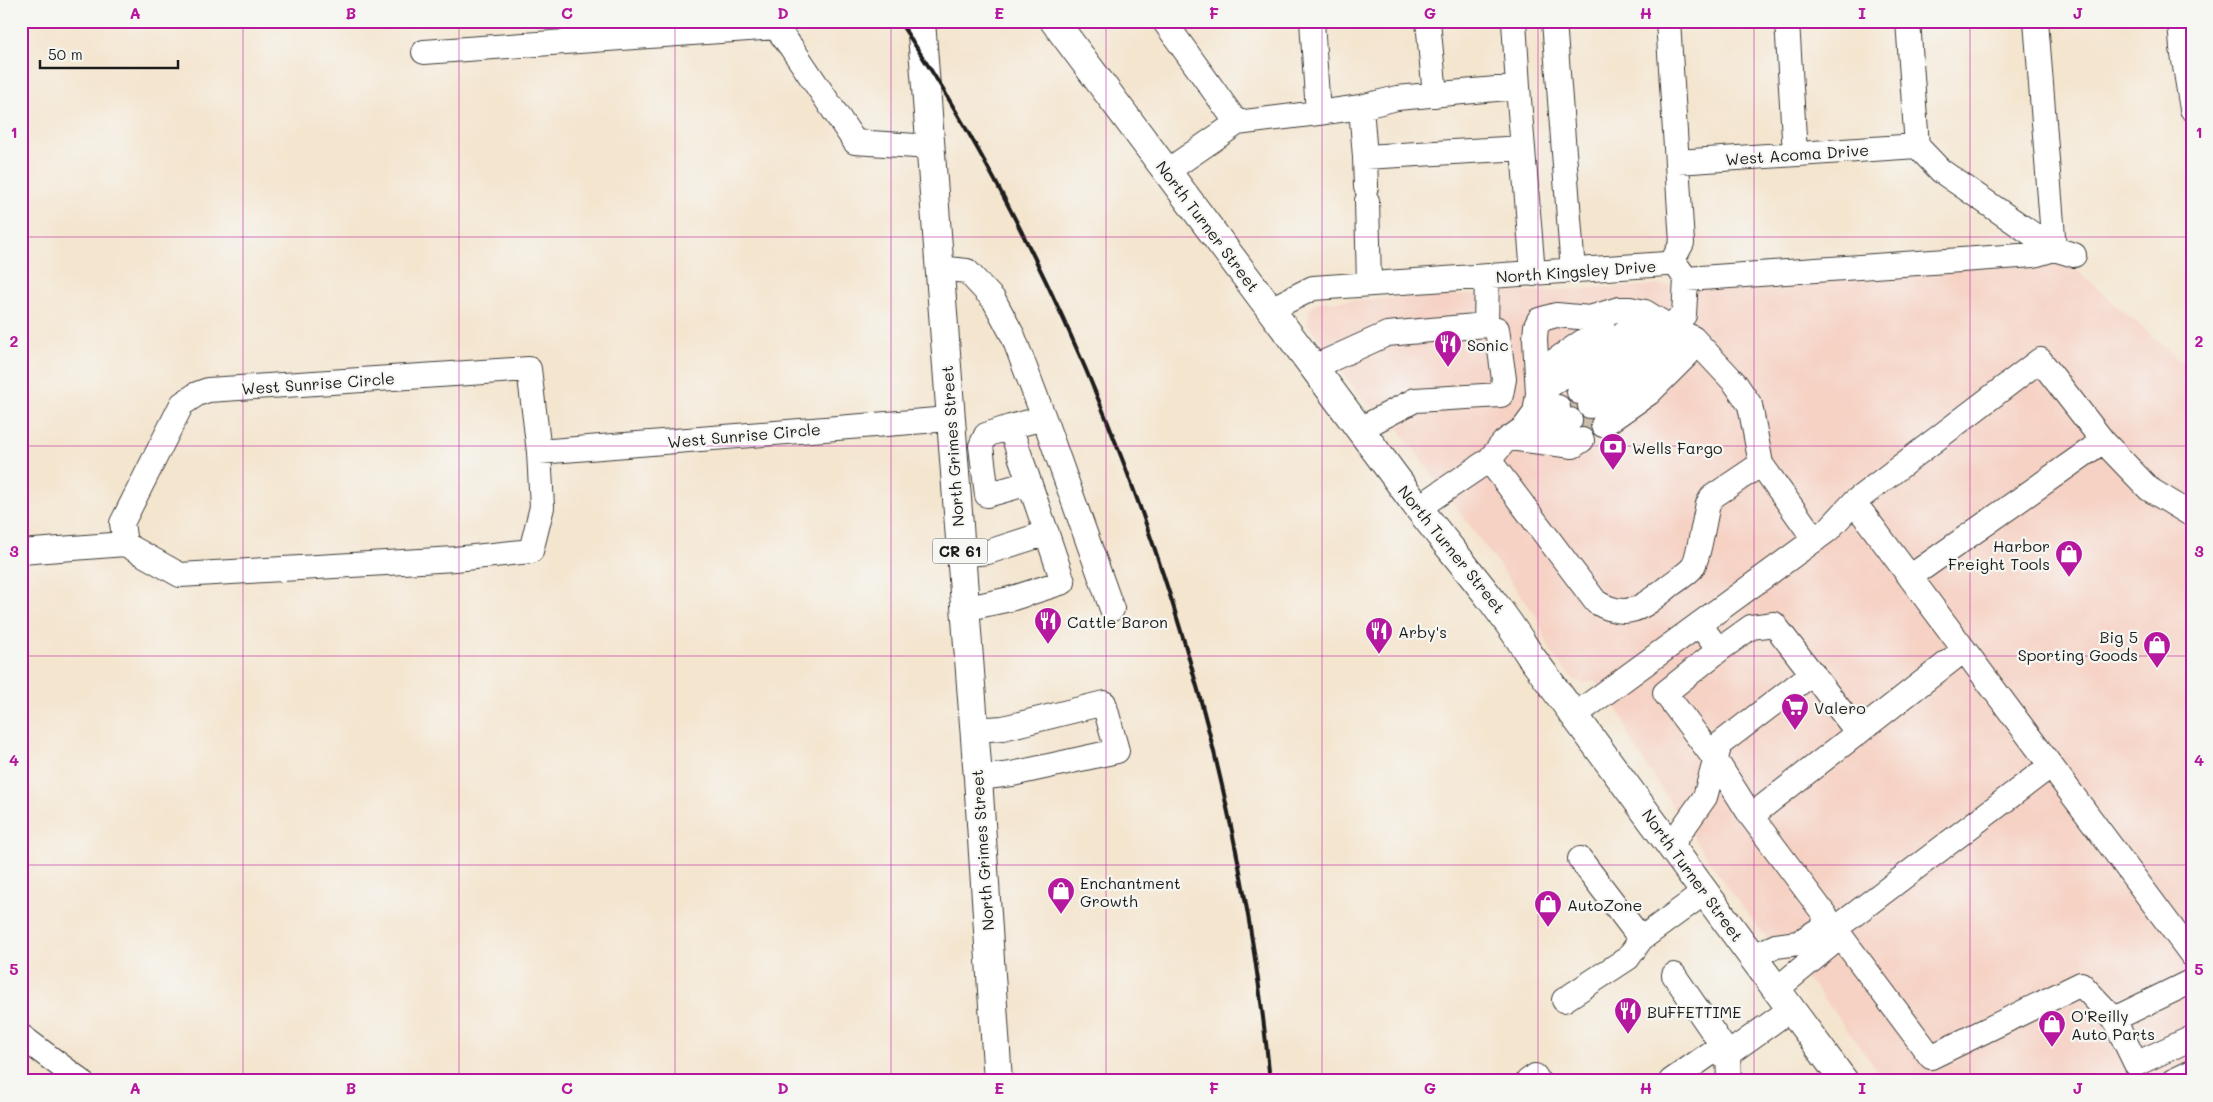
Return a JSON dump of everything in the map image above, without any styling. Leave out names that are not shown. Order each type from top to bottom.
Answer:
[{"type":"main road","name":"North Grimes Street","points":[[921,21],[978,778],[998,1081]]},
{"type":"main road","name":"North Turner Street","points":[[1054,21],[1418,508],[1508,620],[1529,654],[1844,1081]]},
{"type":"street","points":[[1164,21],[1237,124]]},
{"type":"street","points":[[1312,21],[1318,113]]},
{"type":"street","points":[[1428,21],[1435,95]]},
{"type":"street","points":[[1514,21],[1533,274]]},
{"type":"street","points":[[1554,21],[1573,271]]},
{"type":"street","name":"North Kingsley Drive","points":[[1271,309],[1313,288],[1666,264],[1679,270],[1682,243],[1668,21]]},
{"type":"street","points":[[1787,21],[1795,154]]},
{"type":"street","points":[[1908,21],[1917,146],[1941,171],[2064,252]]},
{"type":"street","points":[[2036,21],[2064,252]]},
{"type":"street","points":[[2180,21],[2182,48],[2192,109]]},
{"type":"street","points":[[424,52],[774,24],[855,142],[930,147]]},
{"type":"street","points":[[1166,172],[1237,124],[1361,107],[1397,98],[1518,87]]},
{"type":"street","points":[[1361,107],[1365,157],[1369,284]]},
{"type":"street","name":"West Acoma Drive","points":[[1677,162],[1917,146]]},
{"type":"street","points":[[1365,157],[1523,148]]},
{"type":"street","points":[[1668,326],[1675,346],[1587,403],[1637,334],[1668,326],[1684,315],[1679,270],[2034,255],[2064,252]]},
{"type":"street","points":[[939,268],[966,271],[994,300],[1013,336],[1112,609]]},
{"type":"street","points":[[1486,325],[1487,277]]},
{"type":"street","points":[[1544,411],[1535,333],[1539,320],[1556,315],[1597,316],[1619,309],[1645,312],[1693,338],[1736,383],[1750,405],[1761,464],[1815,540]]},
{"type":"street","points":[[1544,411],[1600,329],[1597,316]]},
{"type":"street","points":[[1418,508],[1489,460],[1504,442],[1544,411],[1636,324],[1668,326]]},
{"type":"street","points":[[1314,367],[1387,334],[1486,325],[1498,329],[1504,379],[1501,395],[1415,400],[1360,429]]},
{"type":"street","points":[[1575,716],[1815,540],[1828,530],[1854,502],[2040,360],[2104,441],[2149,489],[2192,515]]},
{"type":"street","name":"West Sunrise Circle","points":[[529,369],[539,452],[542,507],[531,551],[455,560],[180,575],[125,544],[122,523],[182,404],[197,394],[208,390],[529,369]]},
{"type":"street","name":"West Sunrise Circle","points":[[539,452],[950,418]]},
{"type":"street","points":[[987,495],[981,446],[986,435],[1044,418]]},
{"type":"street","points":[[1010,427],[1063,582]]},
{"type":"street","points":[[1910,578],[2104,441]]},
{"type":"street","points":[[1489,460],[1596,602],[1612,609],[1631,611],[1642,608],[1693,567],[1708,504],[1712,497],[1761,464]]},
{"type":"street","points":[[956,497],[987,495],[1029,483]]},
{"type":"street","points":[[1854,502],[2192,955]]},
{"type":"street","points":[[960,555],[988,552],[1047,533]]},
{"type":"street","points":[[21,552],[125,544]]},
{"type":"street","points":[[964,609],[1010,599],[1098,570]]},
{"type":"street","points":[[1699,624],[1719,650]]},
{"type":"street","points":[[1858,733],[1774,624],[1751,627],[1665,693],[1716,762],[1751,816],[1931,1057],[2081,984],[2114,1019],[2136,1064],[2192,1038]]},
{"type":"street","points":[[1751,816],[1964,650]]},
{"type":"street","points":[[1671,845],[1705,797],[1720,744],[1813,673]]},
{"type":"street","points":[[974,730],[1003,728],[1104,702],[1117,751],[1012,774],[978,778]]},
{"type":"street","points":[[1671,1081],[1711,1053],[1728,1054],[1784,999],[1836,929],[2050,766]]},
{"type":"street","points":[[1580,859],[1641,939]]},
{"type":"street","points":[[1564,1000],[1628,958],[1641,939],[1705,892]]},
{"type":"street","points":[[1753,956],[1776,946],[1798,943],[1836,929]]},
{"type":"street","points":[[1674,975],[1728,1054],[1729,1081]]},
{"type":"street","points":[[2114,1019],[2192,981]]},
{"type":"street","points":[[21,1036],[81,1081]]},
{"type":"street","points":[[2173,1081],[2192,1072]]},
{"type":"street","points":[[1528,1081],[1534,1076],[1538,1081]]},
{"type":"shaded area","points":[[2065,260],[2192,371],[2192,1064],[2157,1081],[1885,1081],[1815,987],[1780,955],[1727,887],[1661,789],[1629,737],[1623,719],[1596,681],[1587,683],[1574,680],[1550,651],[1537,617],[1398,428],[1364,401],[1308,324],[1309,309],[1318,302],[1664,285],[1703,285]]},
{"type":"tunnel","points":[[1564,414],[1585,399]]},
{"type":"tunnel","points":[[1576,430],[1596,415]]},
{"type":"railway","points":[[899,21],[967,130],[1027,242],[1064,320],[1103,411],[1139,503],[1170,597],[1198,692],[1223,788],[1243,885],[1270,1081]]},
{"type":"place","name":"Sonic","points":[[1448,368]]},
{"type":"place","name":"Wells Fargo","points":[[1613,471]]},
{"type":"place","name":"Harbor Freight Tools","points":[[2069,578]]},
{"type":"place","name":"Cattle Baron","points":[[1048,645]]},
{"type":"place","name":"Arby's","points":[[1379,655]]},
{"type":"place","name":"Big 5 Sporting Goods","points":[[2157,669]]},
{"type":"place","name":"Valero","points":[[1795,731]]},
{"type":"place","name":"Enchantment Growth","points":[[1061,915]]},
{"type":"place","name":"AutoZone","points":[[1548,928]]},
{"type":"place","name":"BUFFETTIME","points":[[1628,1035]]},
{"type":"place","name":"O'Reilly Auto Parts","points":[[2052,1048]]}]
